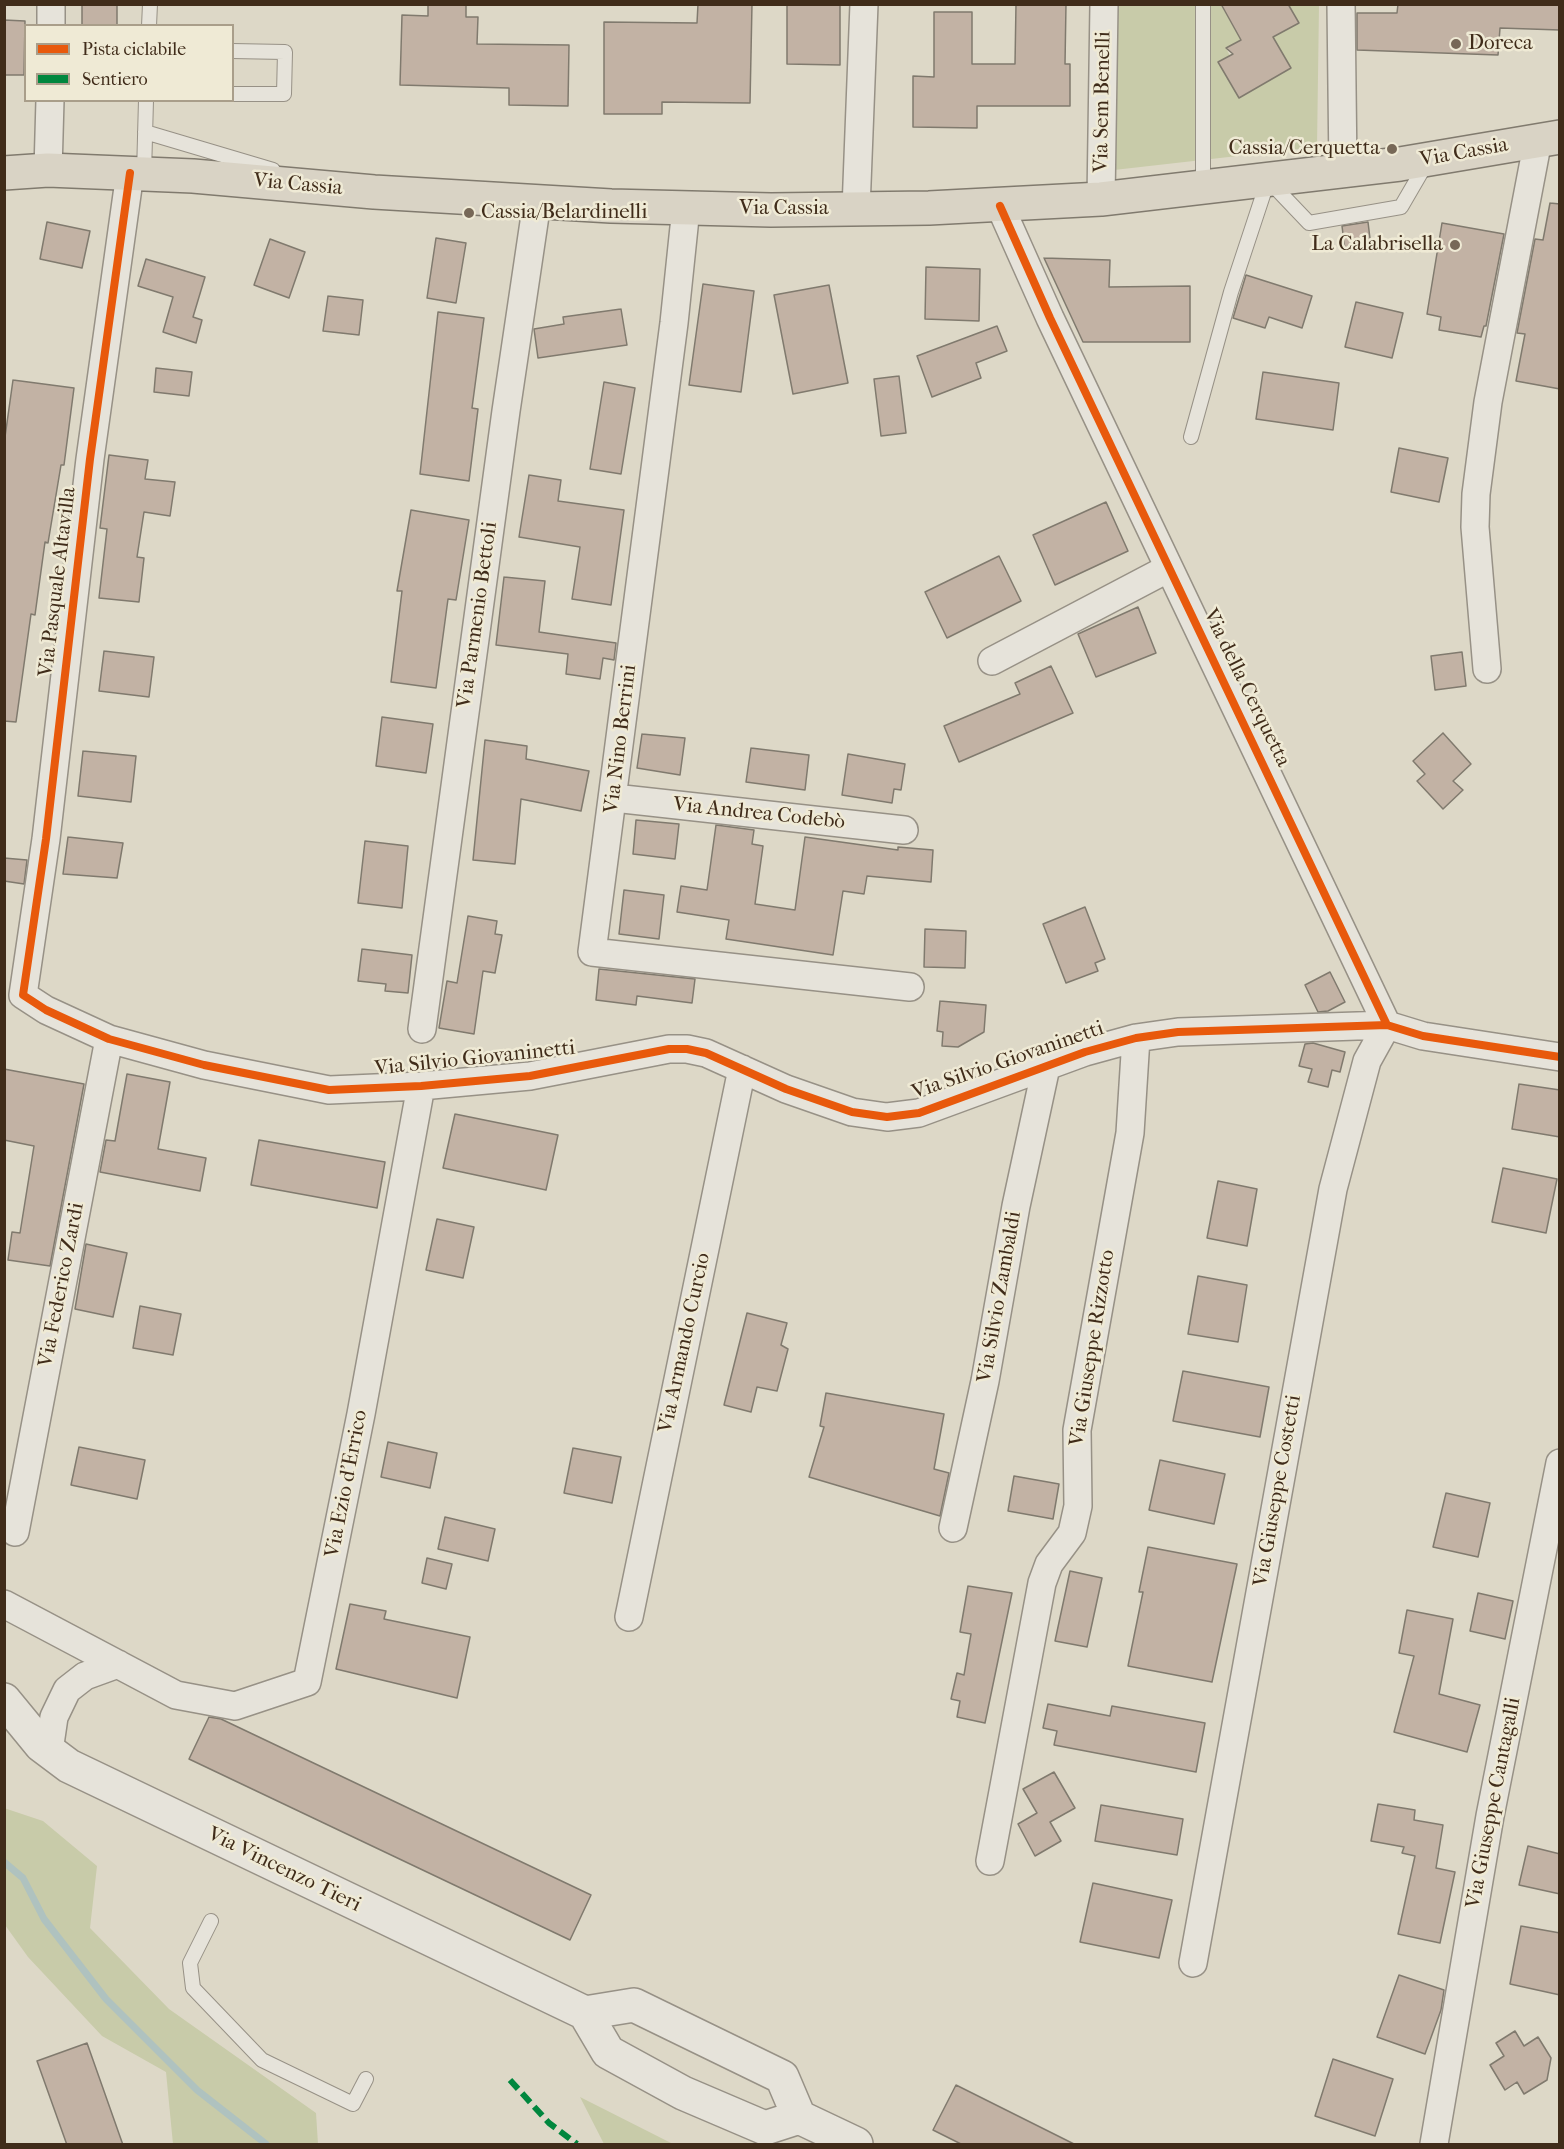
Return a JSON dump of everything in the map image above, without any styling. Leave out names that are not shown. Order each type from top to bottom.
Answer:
[{"type":"main road","name":"Via Cassia","points":[[6,173],[48,170],[137,174],[537,202],[686,208],[856,209],[1000,206],[1101,199],[1343,171],[1549,138]]},
{"type":"street","points":[[51,4],[51,24]]},
{"type":"street","points":[[856,209],[864,4]]},
{"type":"street","name":"Via Sem Benelli","points":[[1101,199],[1104,4]]},
{"type":"street","points":[[1341,4],[1343,171]]},
{"type":"street","points":[[48,170],[50,102]]},
{"type":"street","points":[[1487,669],[1475,527],[1476,494],[1488,402],[1549,138]]},
{"type":"street","name":"Via Pasquale Altavilla","points":[[23,995],[46,839],[88,471],[137,174]]},
{"type":"street","name":"Via Parmenio Bettoli","points":[[423,1029],[504,422],[537,202]]},
{"type":"street","name":"Via della Cerquetta","points":[[1000,206],[1055,329],[1387,1025]]},
{"type":"street","name":"Via Nino Berrini","points":[[686,208],[674,323],[614,798],[592,952],[910,987]]},
{"type":"street","points":[[992,661],[1169,568]]},
{"type":"street","name":"Via Andrea Codebò","points":[[614,798],[904,830]]},
{"type":"street","name":"Via Silvio Giovaninetti","points":[[23,995],[46,1010],[109,1039],[204,1065],[329,1089],[421,1086],[530,1076],[669,1049],[687,1049],[706,1053],[852,1112],[887,1117],[919,1113],[1102,1046],[1136,1038],[1178,1032],[1387,1025]]},
{"type":"street","points":[[1387,1025],[1423,1036],[1560,1057]]},
{"type":"street","name":"Via Giuseppe Costetti","points":[[1193,1963],[1333,1189],[1367,1061],[1387,1025]]},
{"type":"street","name":"Via Giuseppe Rizzotto","points":[[990,1861],[1042,1583],[1049,1564],[1072,1533],[1078,1506],[1077,1430],[1130,1133],[1136,1038]]},
{"type":"street","name":"Via Federico Zardi","points":[[15,1532],[109,1039]]},
{"type":"street","name":"Via Silvio Zambaldi","points":[[953,1528],[985,1381],[1016,1206],[1046,1066]]},
{"type":"street","name":"Via Armando Curcio","points":[[629,1617],[742,1069]]},
{"type":"street","name":"Via Ezio d'Errico","points":[[4,1604],[176,1695],[235,1706],[307,1682],[361,1414],[421,1086]]},
{"type":"street","name":"Via Giuseppe Cantagalli","points":[[1434,2145],[1490,1816],[1560,1463]]},
{"type":"street","points":[[49,1752],[54,1717],[67,1690],[85,1676],[118,1664]]},
{"type":"street","name":"Via Vincenzo Tieri","points":[[4,1700],[49,1752],[79,1772],[585,2013]]},
{"type":"street","points":[[612,2055],[633,2005]]},
{"type":"street","points":[[799,2117],[765,2128],[683,2093],[608,2052],[585,2013],[633,2005],[776,2074],[782,2077],[799,2117],[856,2145]]},
{"type":"street","points":[[753,2122],[776,2074]]},
{"type":"lane","points":[[149,24],[150,4]]},
{"type":"lane","points":[[1203,4],[1203,187]]},
{"type":"lane","points":[[234,51],[285,52],[284,94],[234,94]]},
{"type":"lane","points":[[137,174],[145,132],[146,102]]},
{"type":"lane","points":[[145,132],[335,188]]},
{"type":"lane","points":[[1191,437],[1231,292],[1268,180],[1309,223],[1401,207],[1428,159]]},
{"type":"lane","points":[[211,1921],[190,1964],[193,1988],[254,2052],[262,2060],[353,2104],[366,2079]]},
{"type":"green space","points":[[1116,5],[1221,5],[1241,40],[1226,48],[1230,56],[1218,62],[1239,98],[1291,68],[1273,37],[1298,23],[1288,5],[1319,5],[1317,147],[1114,170]]},
{"type":"green space","points":[[4,1808],[43,1821],[97,1866],[90,1928],[169,2009],[316,2113],[318,2144],[173,2144],[166,2072],[102,2036],[28,1957],[5,1925]]},
{"type":"green space","points":[[580,2097],[673,2144],[604,2144]]},
{"type":"building","points":[[82,4],[117,4],[117,24],[82,24]]},
{"type":"building","points":[[428,4],[466,4],[466,17],[478,17],[477,44],[569,45],[568,106],[509,105],[509,88],[400,85],[402,15],[428,16]]},
{"type":"building","points":[[698,4],[752,4],[750,103],[662,102],[662,114],[604,114],[604,22],[697,23]]},
{"type":"building","points":[[787,4],[840,4],[840,65],[787,64]]},
{"type":"building","points":[[1016,4],[1066,4],[1065,64],[1070,64],[1070,106],[977,106],[977,128],[913,127],[913,76],[934,77],[934,12],[972,12],[972,64],[1015,64]]},
{"type":"building","points":[[1221,4],[1288,4],[1299,23],[1273,37],[1291,68],[1239,98],[1218,62],[1233,54],[1226,48],[1241,40]]},
{"type":"building","points":[[1398,4],[1560,4],[1560,30],[1500,28],[1498,55],[1357,50],[1357,13],[1397,13]]},
{"type":"building","points":[[4,20],[25,21],[24,75],[4,75]]},
{"type":"building","points":[[1550,203],[1560,204],[1560,389],[1516,381],[1525,334],[1517,333],[1535,239],[1543,240]]},
{"type":"building","points":[[47,222],[90,231],[82,268],[40,259]]},
{"type":"building","points":[[1368,222],[1371,247],[1345,250],[1342,226]]},
{"type":"building","points":[[1442,223],[1504,234],[1486,326],[1484,326],[1481,337],[1439,330],[1441,317],[1427,314]]},
{"type":"building","points":[[436,238],[466,243],[456,303],[427,298]]},
{"type":"building","points":[[270,239],[305,252],[289,298],[254,285]]},
{"type":"building","points":[[1044,258],[1110,260],[1109,287],[1190,286],[1190,342],[1083,342]]},
{"type":"building","points":[[146,259],[205,277],[193,317],[202,320],[196,343],[163,332],[173,297],[138,286]]},
{"type":"building","points":[[926,267],[980,269],[979,321],[925,319]]},
{"type":"building","points":[[1246,275],[1312,296],[1302,328],[1269,317],[1265,328],[1233,318]]},
{"type":"building","points":[[703,284],[754,291],[741,392],[689,385]]},
{"type":"building","points":[[829,285],[848,383],[793,394],[774,295]]},
{"type":"building","points":[[328,296],[363,300],[359,335],[323,331]]},
{"type":"building","points":[[1356,302],[1403,313],[1392,358],[1345,347]]},
{"type":"building","points":[[621,309],[627,345],[538,358],[534,329],[564,324],[563,317]]},
{"type":"building","points":[[438,312],[484,318],[472,408],[478,409],[469,481],[420,474]]},
{"type":"building","points":[[997,326],[1007,351],[976,363],[981,378],[932,397],[917,356]]},
{"type":"building","points":[[156,368],[192,372],[189,396],[154,392]]},
{"type":"building","points":[[1263,372],[1339,383],[1333,430],[1256,419]]},
{"type":"building","points":[[899,376],[906,433],[881,436],[874,379]]},
{"type":"building","points":[[13,380],[74,388],[64,465],[61,465],[48,543],[45,542],[35,615],[31,614],[16,722],[4,721],[4,444]]},
{"type":"building","points":[[604,382],[635,388],[621,474],[590,469]]},
{"type":"building","points":[[1399,448],[1448,458],[1439,502],[1391,492]]},
{"type":"building","points":[[109,455],[148,460],[145,479],[175,482],[170,516],[144,512],[137,557],[144,558],[139,602],[99,598],[107,529],[100,528]]},
{"type":"building","points":[[529,475],[561,480],[558,501],[624,510],[611,605],[572,599],[580,547],[519,537]]},
{"type":"building","points":[[1106,502],[1128,551],[1055,585],[1033,535]]},
{"type":"building","points":[[411,510],[469,520],[456,600],[448,599],[436,688],[391,682],[402,591],[397,591]]},
{"type":"building","points":[[999,556],[1021,601],[947,638],[925,592]]},
{"type":"building","points":[[504,577],[545,581],[539,632],[616,643],[614,660],[603,658],[600,679],[566,674],[568,654],[496,645]]},
{"type":"building","points":[[1138,607],[1156,653],[1096,677],[1078,634]]},
{"type":"building","points":[[104,651],[154,657],[149,697],[99,691]]},
{"type":"building","points":[[1462,652],[1466,686],[1435,690],[1431,656]]},
{"type":"building","points":[[1051,666],[1073,713],[959,762],[944,726],[1020,694],[1015,683]]},
{"type":"building","points":[[382,717],[433,724],[426,773],[376,766]]},
{"type":"building","points":[[1443,733],[1471,764],[1453,781],[1463,790],[1443,809],[1417,781],[1425,774],[1413,761]]},
{"type":"building","points":[[642,734],[685,738],[680,775],[637,768]]},
{"type":"building","points":[[485,740],[527,746],[526,759],[589,771],[581,811],[521,799],[515,864],[473,860]]},
{"type":"building","points":[[751,748],[809,755],[805,790],[746,782]]},
{"type":"building","points":[[83,751],[136,756],[131,802],[78,796]]},
{"type":"building","points":[[848,754],[905,764],[901,790],[894,789],[892,803],[842,795]]},
{"type":"building","points":[[636,820],[679,824],[675,859],[633,854]]},
{"type":"building","points":[[716,825],[754,830],[752,844],[763,846],[755,904],[795,910],[805,837],[898,850],[898,847],[933,850],[931,882],[867,876],[864,894],[843,891],[833,955],[726,939],[729,920],[677,912],[681,886],[707,890]]},
{"type":"building","points":[[68,837],[123,843],[117,878],[63,874]]},
{"type":"building","points":[[365,841],[408,846],[402,908],[358,903]]},
{"type":"building","points":[[4,858],[27,860],[24,884],[4,881]]},
{"type":"building","points":[[624,890],[664,895],[659,939],[619,934]]},
{"type":"building","points":[[1085,907],[1105,959],[1095,963],[1098,971],[1066,983],[1043,924]]},
{"type":"building","points":[[468,916],[497,921],[495,934],[502,935],[495,973],[483,971],[474,1034],[439,1028],[447,981],[457,983]]},
{"type":"building","points":[[925,929],[966,931],[965,968],[924,967]]},
{"type":"building","points":[[362,949],[412,955],[408,993],[385,991],[386,984],[358,981]]},
{"type":"building","points":[[599,969],[695,979],[692,1003],[637,996],[636,1005],[596,1000]]},
{"type":"building","points":[[1330,972],[1345,1002],[1328,1011],[1318,1012],[1305,985]]},
{"type":"building","points":[[940,1001],[986,1005],[984,1032],[958,1047],[942,1046],[943,1032],[937,1031]]},
{"type":"building","points":[[1313,1043],[1345,1052],[1340,1072],[1332,1070],[1328,1087],[1308,1082],[1312,1069],[1299,1066],[1305,1044]]},
{"type":"building","points":[[4,1069],[84,1084],[50,1266],[8,1260],[12,1232],[20,1233],[34,1146],[4,1140]]},
{"type":"building","points":[[127,1074],[170,1082],[158,1149],[206,1158],[200,1191],[100,1172],[106,1140],[115,1141]]},
{"type":"building","points":[[1519,1084],[1560,1090],[1560,1137],[1512,1129]]},
{"type":"building","points":[[455,1114],[558,1135],[546,1190],[443,1168]]},
{"type":"building","points":[[259,1140],[385,1162],[377,1208],[251,1185]]},
{"type":"building","points":[[1503,1168],[1557,1179],[1546,1233],[1492,1222]]},
{"type":"building","points":[[1218,1181],[1257,1189],[1247,1246],[1207,1238]]},
{"type":"building","points":[[437,1219],[474,1227],[463,1278],[426,1270]]},
{"type":"building","points":[[86,1244],[127,1253],[113,1317],[75,1309]]},
{"type":"building","points":[[1198,1276],[1247,1285],[1238,1342],[1188,1334]]},
{"type":"building","points":[[140,1306],[181,1314],[173,1355],[133,1348]]},
{"type":"building","points":[[747,1313],[787,1323],[781,1345],[788,1349],[777,1391],[757,1387],[751,1412],[724,1405]]},
{"type":"building","points":[[1183,1371],[1269,1387],[1260,1437],[1173,1421]]},
{"type":"building","points":[[826,1393],[944,1414],[934,1469],[949,1473],[940,1516],[809,1477],[824,1427],[820,1426]]},
{"type":"building","points":[[388,1442],[437,1453],[430,1488],[381,1477]]},
{"type":"building","points":[[79,1447],[145,1460],[137,1499],[71,1485]]},
{"type":"building","points":[[573,1448],[621,1457],[612,1503],[564,1493]]},
{"type":"building","points":[[1160,1460],[1225,1474],[1214,1524],[1149,1510]]},
{"type":"building","points":[[1014,1476],[1059,1484],[1053,1519],[1008,1511]]},
{"type":"building","points":[[1446,1493],[1490,1503],[1478,1557],[1433,1547]]},
{"type":"building","points":[[445,1517],[495,1529],[488,1561],[438,1549]]},
{"type":"building","points":[[1148,1547],[1237,1564],[1212,1682],[1128,1666],[1143,1592],[1139,1592]]},
{"type":"building","points":[[427,1558],[452,1564],[446,1589],[422,1583]]},
{"type":"building","points":[[1070,1571],[1102,1578],[1087,1647],[1055,1641]]},
{"type":"building","points":[[968,1586],[1012,1593],[985,1723],[957,1717],[960,1701],[951,1699],[957,1673],[964,1675],[971,1634],[960,1632]]},
{"type":"building","points":[[1478,1593],[1513,1601],[1505,1639],[1470,1631]]},
{"type":"building","points":[[350,1604],[386,1611],[384,1619],[470,1637],[457,1698],[336,1669]]},
{"type":"building","points":[[1407,1610],[1453,1619],[1439,1694],[1480,1705],[1467,1752],[1394,1732],[1414,1656],[1399,1653]]},
{"type":"building","points":[[1048,1704],[1110,1716],[1112,1706],[1205,1723],[1196,1772],[1054,1745],[1057,1731],[1043,1728]]},
{"type":"building","points":[[209,1717],[221,1719],[591,1895],[570,1940],[189,1759]]},
{"type":"building","points":[[1054,1772],[1075,1808],[1050,1822],[1061,1841],[1035,1856],[1018,1824],[1037,1813],[1023,1789]]},
{"type":"building","points":[[1378,1804],[1415,1810],[1414,1820],[1443,1825],[1436,1868],[1455,1872],[1440,1943],[1398,1934],[1415,1856],[1402,1853],[1404,1847],[1371,1841]]},
{"type":"building","points":[[1101,1805],[1183,1819],[1177,1855],[1095,1841]]},
{"type":"building","points":[[1528,1846],[1560,1854],[1560,1894],[1519,1885]]},
{"type":"building","points":[[1093,1883],[1172,1900],[1159,1958],[1080,1942]]},
{"type":"building","points":[[1521,1926],[1560,1933],[1560,1995],[1510,1984]]},
{"type":"building","points":[[1399,1975],[1444,1990],[1441,2010],[1425,2054],[1377,2037]]},
{"type":"building","points":[[1515,2031],[1524,2046],[1538,2037],[1551,2058],[1547,2080],[1524,2094],[1517,2082],[1505,2090],[1490,2065],[1504,2056],[1496,2043]]},
{"type":"building","points":[[87,2043],[123,2145],[67,2145],[37,2061]]},
{"type":"building","points":[[1333,2059],[1393,2079],[1375,2136],[1315,2116]]},
{"type":"building","points":[[956,2085],[1076,2145],[963,2145],[933,2130]]},
{"type":"waterway","points":[[4,1862],[23,1878],[44,1919],[106,1999],[197,2090],[266,2144]]},
{"type":"marked path","points":[[510,2080],[549,2123],[577,2144]]},
{"type":"cycle path","points":[[130,173],[90,459],[46,839],[23,995],[46,1010],[109,1039],[204,1065],[329,1090],[421,1086],[530,1076],[669,1049],[687,1049],[706,1053],[786,1089],[852,1112],[887,1117],[919,1113],[1085,1052],[1136,1038],[1178,1032],[1387,1025]]},
{"type":"cycle path","points":[[1000,206],[1050,318],[1387,1025],[1423,1036],[1560,1057]]},
{"type":"place","name":"Doreca","points":[[1456,44]]},
{"type":"place","name":"Cassia/Cerquetta","points":[[1392,149]]},
{"type":"place","name":"Cassia/Belardinelli","points":[[469,213]]},
{"type":"place","name":"La Calabrisella","points":[[1455,245]]}]
